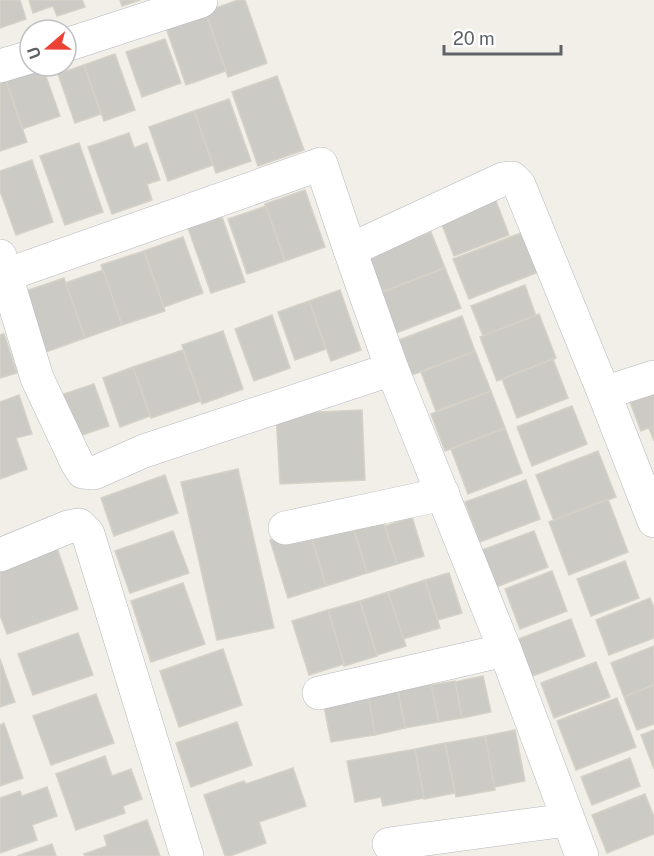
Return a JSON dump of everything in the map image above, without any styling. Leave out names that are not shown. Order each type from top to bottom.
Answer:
[{"type":"street","points":[[78,41],[201,1]]},
{"type":"street","points":[[0,66],[18,61]]},
{"type":"street","points":[[392,369],[144,451],[94,473],[83,472],[37,378],[3,266],[321,164],[392,369],[505,650],[582,856]]},
{"type":"street","points":[[350,250],[503,179],[512,178],[519,184],[654,521]]},
{"type":"street","points":[[604,393],[654,377]]},
{"type":"street","points":[[285,528],[443,494]]},
{"type":"street","points":[[0,555],[68,526],[79,525],[88,534],[187,856]]},
{"type":"street","points":[[319,693],[505,650]]},
{"type":"street","points":[[389,844],[567,820]]},
{"type":"building","points":[[0,0],[20,0],[26,18],[18,18],[18,22],[0,28]]},
{"type":"building","points":[[29,0],[82,0],[85,7],[57,16],[53,6],[33,13]]},
{"type":"building","points":[[120,0],[140,0],[122,6]]},
{"type":"building","points":[[238,0],[245,0],[267,63],[228,77],[205,12]]},
{"type":"building","points":[[206,14],[226,71],[186,85],[166,28]]},
{"type":"building","points":[[165,39],[181,83],[142,97],[126,52]]},
{"type":"building","points":[[115,54],[135,110],[104,121],[84,65]]},
{"type":"building","points":[[84,65],[101,114],[75,123],[59,78],[78,78],[78,67]]},
{"type":"building","points":[[277,76],[304,150],[258,166],[232,92]]},
{"type":"building","points":[[18,77],[47,78],[60,116],[22,129],[6,81]]},
{"type":"building","points":[[6,81],[27,142],[0,151],[0,83]]},
{"type":"building","points":[[229,99],[251,161],[216,173],[194,111]]},
{"type":"building","points":[[194,111],[213,165],[168,181],[149,127]]},
{"type":"building","points":[[129,133],[134,148],[147,143],[160,180],[147,184],[152,200],[112,214],[88,147]]},
{"type":"building","points":[[79,143],[103,212],[65,225],[40,156]]},
{"type":"building","points":[[32,160],[53,222],[16,235],[0,191],[0,171]]},
{"type":"building","points":[[305,190],[325,247],[285,261],[265,204]]},
{"type":"building","points":[[493,193],[509,235],[454,256],[438,214]]},
{"type":"building","points":[[266,206],[285,261],[247,274],[228,219]]},
{"type":"building","points":[[222,217],[245,282],[211,293],[188,228]]},
{"type":"building","points":[[526,231],[541,271],[469,299],[453,259]]},
{"type":"building","points":[[431,232],[445,268],[379,293],[365,257]]},
{"type":"building","points":[[183,237],[203,293],[164,307],[144,251]]},
{"type":"building","points":[[144,251],[165,311],[122,325],[101,265]]},
{"type":"building","points":[[445,268],[461,308],[396,333],[380,293]]},
{"type":"building","points":[[103,270],[122,325],[85,338],[65,283]]},
{"type":"building","points":[[64,278],[85,338],[46,352],[26,291]]},
{"type":"building","points":[[525,285],[536,316],[483,336],[471,306]]},
{"type":"building","points":[[340,290],[361,350],[331,361],[309,301]]},
{"type":"building","points":[[309,301],[326,349],[295,360],[278,312]]},
{"type":"building","points":[[539,314],[556,358],[497,381],[480,337]]},
{"type":"building","points":[[272,315],[290,368],[254,381],[235,329]]},
{"type":"building","points":[[462,316],[475,351],[412,375],[399,340]]},
{"type":"building","points":[[223,331],[243,389],[202,404],[182,345]]},
{"type":"building","points":[[4,334],[17,373],[0,378],[0,335]]},
{"type":"building","points":[[183,350],[201,401],[151,418],[133,367]]},
{"type":"building","points":[[475,351],[491,391],[436,411],[421,372]]},
{"type":"building","points":[[553,359],[568,398],[517,418],[502,379]]},
{"type":"building","points":[[133,367],[150,416],[120,427],[103,378]]},
{"type":"building","points":[[94,384],[109,426],[76,437],[61,395]]},
{"type":"building","points":[[491,391],[505,428],[445,451],[431,414]]},
{"type":"building","points":[[654,394],[654,426],[641,431],[630,402]]},
{"type":"building","points":[[19,395],[32,434],[16,438],[27,469],[0,479],[0,402]]},
{"type":"building","points":[[572,406],[587,444],[532,466],[517,427]]},
{"type":"building","points":[[362,410],[365,480],[280,484],[276,414]]},
{"type":"building","points":[[654,426],[654,441],[649,428]]},
{"type":"building","points":[[505,428],[522,473],[468,494],[451,449]]},
{"type":"building","points":[[598,451],[616,497],[554,521],[536,475]]},
{"type":"building","points":[[238,469],[274,628],[217,640],[181,482]]},
{"type":"building","points":[[165,475],[178,513],[114,536],[101,498]]},
{"type":"building","points":[[526,480],[540,519],[480,542],[465,502]]},
{"type":"building","points":[[608,499],[628,552],[569,575],[549,522]]},
{"type":"building","points":[[412,517],[424,556],[397,564],[385,526]]},
{"type":"building","points":[[382,518],[397,564],[367,573],[353,527]]},
{"type":"building","points":[[353,527],[367,573],[326,586],[312,540]]},
{"type":"building","points":[[309,529],[326,586],[288,598],[270,540]]},
{"type":"building","points":[[173,531],[189,573],[130,593],[115,551]]},
{"type":"building","points":[[534,531],[548,567],[496,587],[482,550]]},
{"type":"building","points":[[55,542],[78,609],[7,634],[0,615],[0,561]]},
{"type":"building","points":[[625,561],[639,598],[591,616],[577,579]]},
{"type":"building","points":[[552,571],[567,611],[520,629],[505,589]]},
{"type":"building","points":[[449,573],[462,613],[438,620],[425,580]]},
{"type":"building","points":[[425,580],[440,628],[403,639],[388,592]]},
{"type":"building","points":[[183,583],[205,644],[151,662],[131,601]]},
{"type":"building","points":[[388,592],[406,646],[377,655],[360,601]]},
{"type":"building","points":[[650,598],[654,608],[654,638],[609,655],[596,620]]},
{"type":"building","points":[[360,601],[377,656],[344,666],[328,610]]},
{"type":"building","points":[[328,610],[344,664],[309,675],[292,621]]},
{"type":"building","points":[[571,619],[585,656],[530,677],[516,640]]},
{"type":"building","points":[[78,633],[93,675],[33,695],[18,654]]},
{"type":"building","points":[[654,646],[654,685],[624,697],[611,663]]},
{"type":"building","points":[[223,649],[242,705],[179,727],[160,671]]},
{"type":"building","points":[[0,659],[15,702],[0,707]]},
{"type":"building","points":[[596,662],[610,697],[554,718],[541,683]]},
{"type":"building","points":[[483,676],[491,712],[462,718],[455,682]]},
{"type":"building","points":[[455,681],[462,718],[439,722],[431,685]]},
{"type":"building","points":[[431,684],[439,722],[405,728],[398,691]]},
{"type":"building","points":[[654,685],[654,724],[637,730],[624,697]]},
{"type":"building","points":[[397,686],[405,728],[375,735],[367,691]]},
{"type":"building","points":[[368,692],[375,735],[331,742],[323,701]]},
{"type":"building","points":[[96,694],[114,743],[51,765],[33,716]]},
{"type":"building","points":[[617,698],[636,747],[576,770],[557,721]]},
{"type":"building","points":[[237,722],[252,765],[191,787],[176,743]]},
{"type":"building","points":[[4,723],[23,778],[0,786],[0,725]]},
{"type":"building","points":[[515,730],[525,781],[494,787],[485,736]]},
{"type":"building","points":[[654,730],[654,769],[641,735]]},
{"type":"building","points":[[485,736],[495,790],[456,797],[445,743]]},
{"type":"building","points":[[445,743],[455,793],[424,799],[415,749]]},
{"type":"building","points":[[415,749],[424,798],[383,806],[381,797],[355,802],[347,761]]},
{"type":"building","points":[[105,756],[112,776],[131,769],[142,799],[123,806],[125,813],[76,830],[56,774]]},
{"type":"building","points":[[630,758],[640,786],[592,805],[581,777]]},
{"type":"building","points":[[293,768],[306,806],[259,822],[266,843],[225,856],[204,795]]},
{"type":"building","points":[[47,787],[57,816],[32,825],[37,840],[0,853],[0,798],[20,791],[22,796]]},
{"type":"building","points":[[645,794],[654,817],[654,834],[607,853],[592,815]]},
{"type":"building","points":[[147,820],[160,856],[85,856],[84,854],[107,846],[104,836]]},
{"type":"building","points":[[52,844],[56,856],[17,856]]}]
